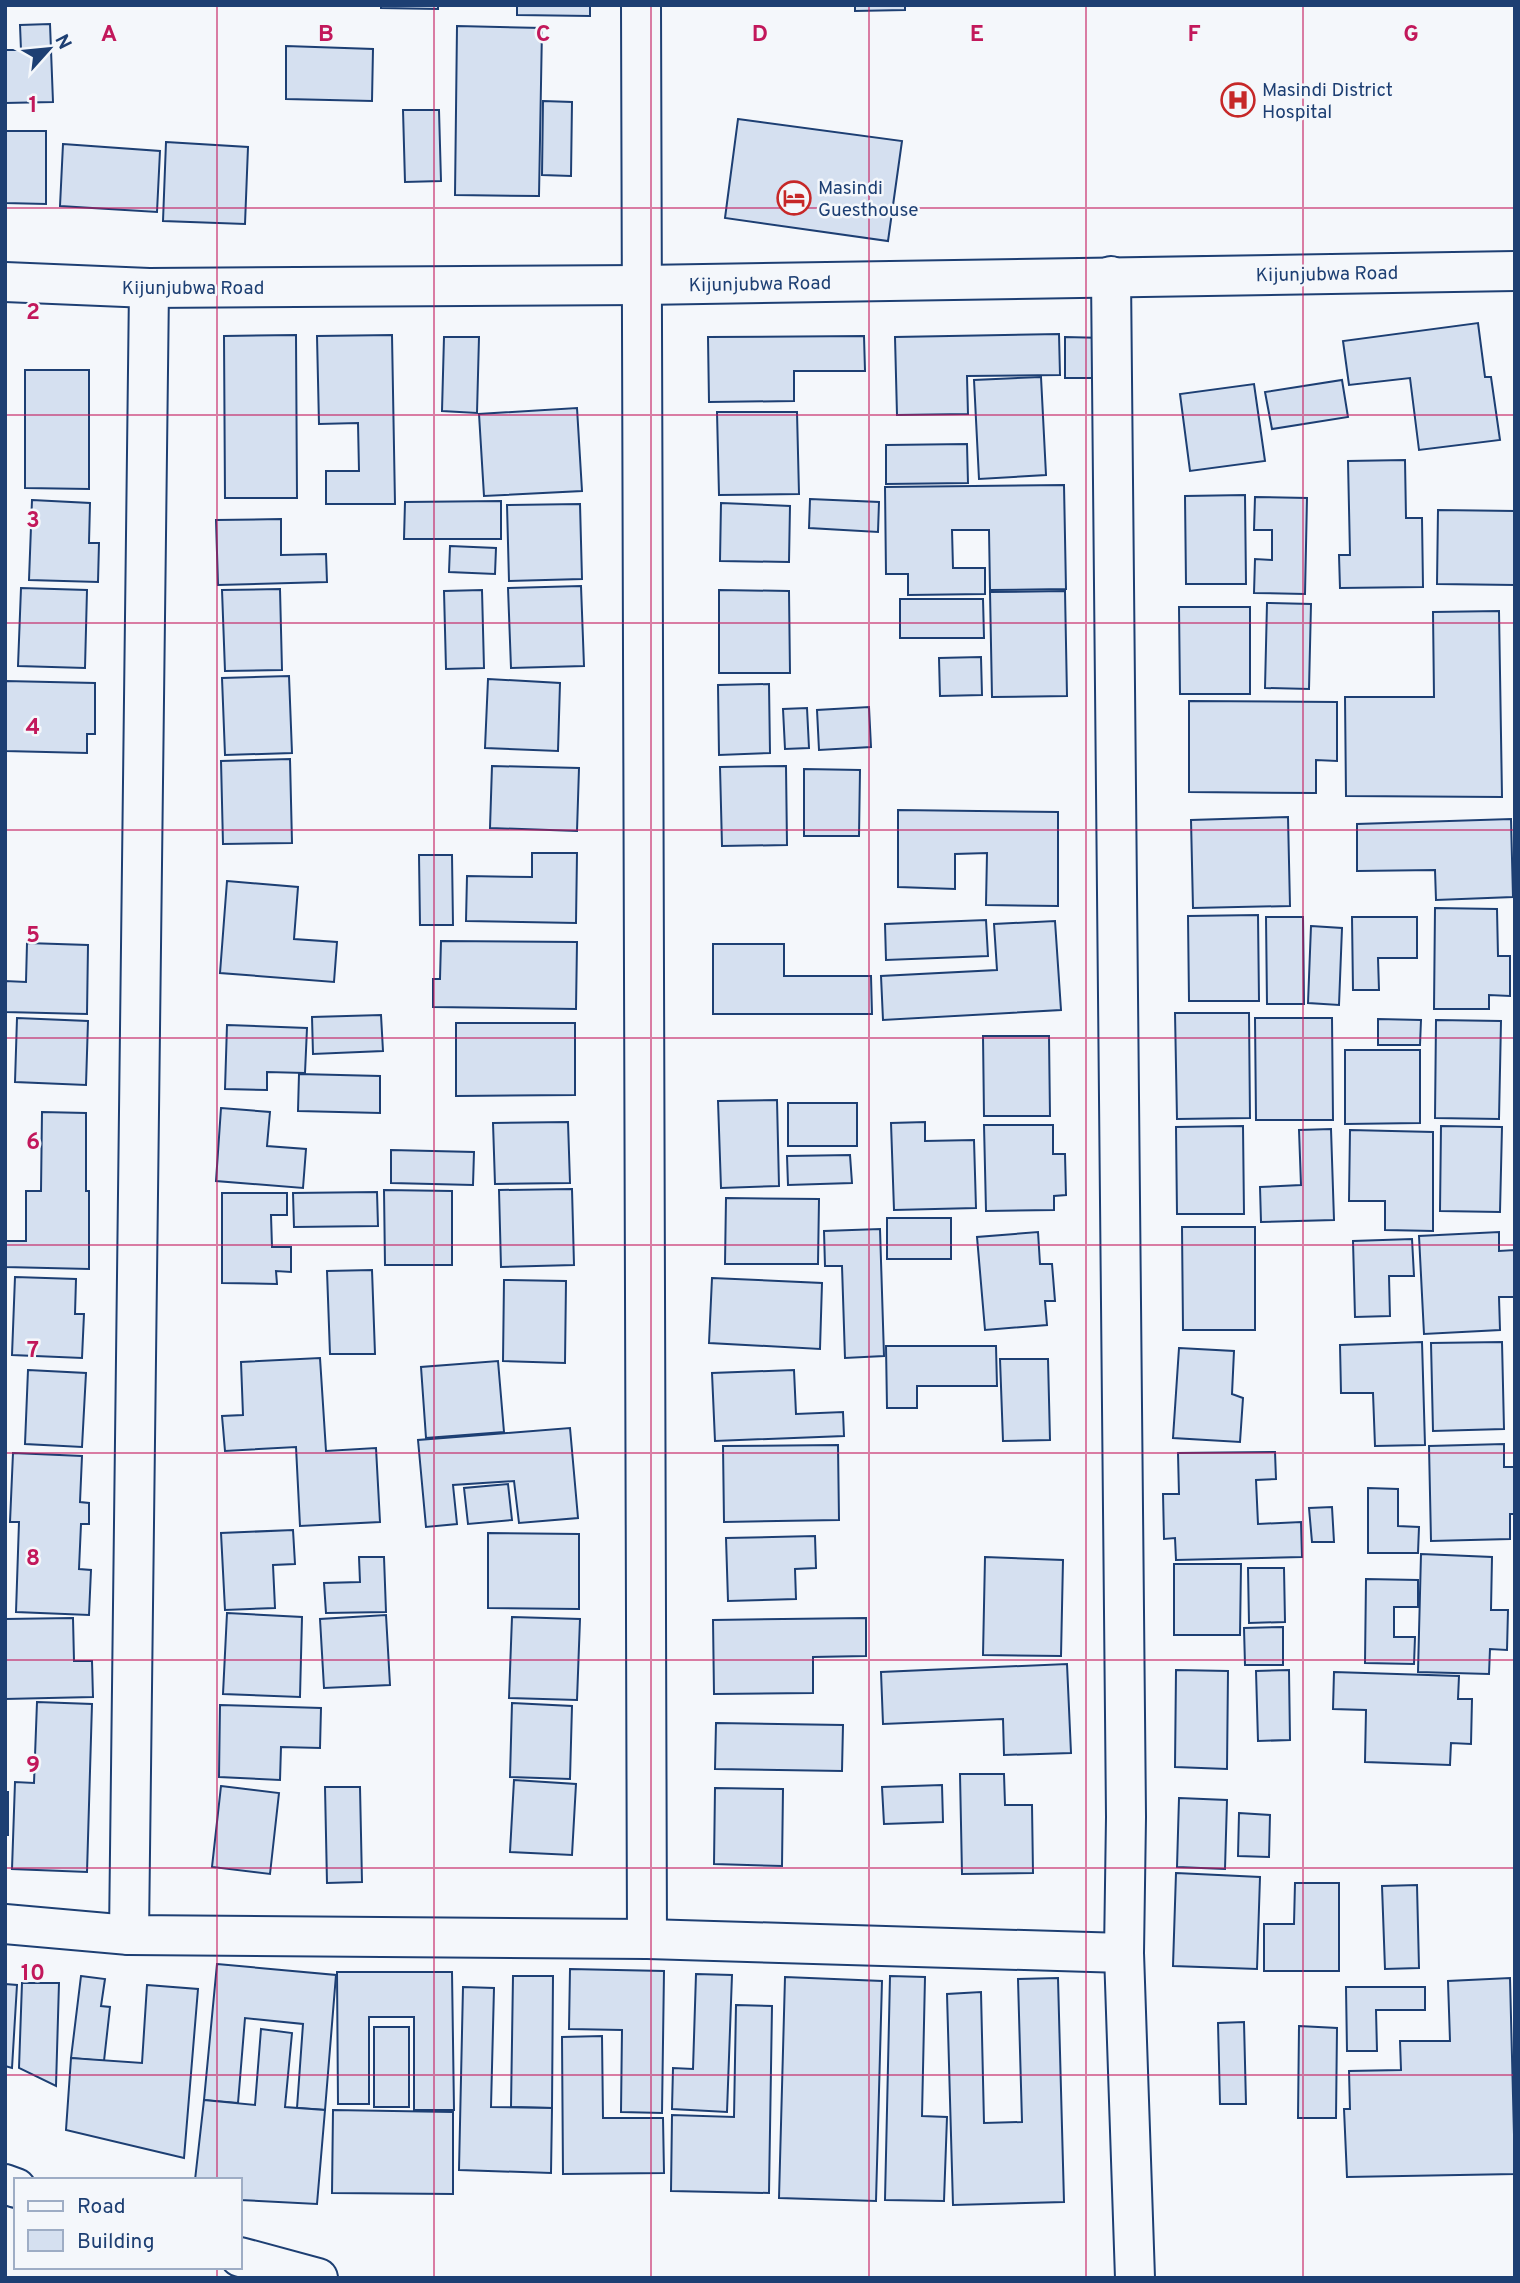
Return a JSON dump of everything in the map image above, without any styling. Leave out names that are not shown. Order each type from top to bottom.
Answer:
[{"type":"street","points":[[641,5],[647,1939]]},
{"type":"street","name":"Kijunjubwa Road","points":[[5,282],[149,288],[642,285],[1515,271]]},
{"type":"street","points":[[1111,276],[1126,1817],[1124,1953],[1135,2278]]},
{"type":"street","points":[[130,1935],[149,288]]},
{"type":"street","points":[[5,1924],[130,1935],[647,1939],[1124,1953]]},
{"type":"street","points":[[242,2259],[318,2278]]},
{"type":"building","points":[[381,5],[438,5],[438,9],[381,8]]},
{"type":"building","points":[[517,5],[590,5],[590,16],[517,15]]},
{"type":"building","points":[[855,5],[905,5],[905,10],[855,11]]},
{"type":"building","points":[[50,24],[53,102],[5,103],[5,50],[21,50],[20,25]]},
{"type":"building","points":[[457,26],[542,28],[539,196],[455,195]]},
{"type":"building","points":[[286,46],[373,49],[372,101],[286,99]]},
{"type":"building","points":[[543,101],[572,102],[571,176],[542,175]]},
{"type":"building","points":[[403,110],[439,110],[441,181],[405,182]]},
{"type":"building","points":[[738,119],[902,141],[888,241],[725,218]]},
{"type":"building","points":[[5,131],[46,131],[46,204],[5,203]]},
{"type":"building","points":[[166,142],[248,147],[245,224],[163,221]]},
{"type":"building","points":[[63,144],[160,151],[157,212],[60,206]]},
{"type":"building","points":[[1478,323],[1485,377],[1491,377],[1500,440],[1419,450],[1410,378],[1349,385],[1343,341]]},
{"type":"building","points":[[1059,334],[1060,375],[967,376],[968,414],[897,415],[895,337]]},
{"type":"building","points":[[296,335],[297,498],[225,498],[224,336]]},
{"type":"building","points":[[392,335],[395,504],[326,504],[326,471],[359,471],[358,423],[319,424],[317,336]]},
{"type":"building","points":[[864,336],[865,371],[794,371],[794,401],[709,402],[708,337]]},
{"type":"building","points":[[444,337],[479,337],[477,413],[442,411]]},
{"type":"building","points":[[1065,337],[1105,338],[1104,378],[1065,378]]},
{"type":"building","points":[[25,370],[89,370],[89,489],[25,488]]},
{"type":"building","points":[[1041,377],[1046,475],[979,479],[974,380]]},
{"type":"building","points":[[1342,380],[1348,417],[1272,429],[1265,392]]},
{"type":"building","points":[[1254,384],[1265,461],[1190,471],[1180,394]]},
{"type":"building","points":[[577,408],[582,491],[484,496],[479,414]]},
{"type":"building","points":[[717,412],[797,412],[799,494],[719,495]]},
{"type":"building","points":[[967,444],[968,483],[886,484],[886,445]]},
{"type":"building","points":[[1405,460],[1406,518],[1422,518],[1423,587],[1340,588],[1339,555],[1350,555],[1348,461]]},
{"type":"building","points":[[1064,485],[1066,589],[990,590],[989,530],[952,530],[953,568],[985,568],[985,594],[908,595],[908,574],[886,574],[885,487]]},
{"type":"building","points":[[1245,495],[1246,584],[1186,584],[1185,496]]},
{"type":"building","points":[[1255,497],[1307,498],[1305,594],[1254,593],[1255,559],[1272,560],[1272,530],[1254,530]]},
{"type":"building","points":[[810,499],[879,502],[878,532],[809,528]]},
{"type":"building","points":[[32,500],[90,503],[89,543],[99,543],[98,582],[29,580]]},
{"type":"building","points":[[501,501],[501,539],[404,539],[405,502]]},
{"type":"building","points":[[721,503],[790,506],[789,562],[720,561]]},
{"type":"building","points":[[580,504],[582,579],[509,581],[507,505]]},
{"type":"building","points":[[1438,510],[1515,511],[1515,585],[1437,584]]},
{"type":"building","points":[[281,519],[281,555],[326,554],[327,582],[218,585],[216,520]]},
{"type":"building","points":[[450,546],[496,548],[495,574],[449,572]]},
{"type":"building","points":[[581,586],[584,666],[511,668],[508,588]]},
{"type":"building","points":[[21,588],[87,590],[85,668],[18,666]]},
{"type":"building","points":[[280,589],[282,670],[225,671],[222,590]]},
{"type":"building","points":[[482,590],[484,668],[446,669],[444,591]]},
{"type":"building","points":[[719,590],[789,591],[790,673],[719,673]]},
{"type":"building","points":[[1065,591],[1067,696],[992,697],[990,592]]},
{"type":"building","points":[[900,599],[983,599],[984,638],[900,638]]},
{"type":"building","points":[[1267,603],[1311,604],[1309,689],[1265,688]]},
{"type":"building","points":[[1179,607],[1250,607],[1250,694],[1180,694]]},
{"type":"building","points":[[1499,611],[1502,797],[1346,796],[1345,697],[1434,697],[1433,612]]},
{"type":"building","points":[[981,657],[982,695],[940,696],[939,658]]},
{"type":"building","points":[[289,676],[292,753],[225,755],[222,678]]},
{"type":"building","points":[[488,679],[560,683],[558,751],[485,748]]},
{"type":"building","points":[[5,681],[95,683],[95,734],[87,734],[87,753],[5,751]]},
{"type":"building","points":[[769,684],[770,753],[719,755],[718,685]]},
{"type":"building","points":[[1189,701],[1337,702],[1337,761],[1316,760],[1316,793],[1189,792]]},
{"type":"building","points":[[869,707],[871,747],[819,750],[817,710]]},
{"type":"building","points":[[807,708],[809,748],[785,749],[783,709]]},
{"type":"building","points":[[290,759],[292,843],[223,844],[221,761]]},
{"type":"building","points":[[492,766],[579,768],[577,831],[490,828]]},
{"type":"building","points":[[786,766],[787,845],[722,846],[720,767]]},
{"type":"building","points":[[804,769],[860,770],[859,836],[804,836]]},
{"type":"building","points":[[898,810],[1058,812],[1058,906],[986,905],[987,853],[955,854],[955,889],[898,887]]},
{"type":"building","points":[[1288,817],[1290,906],[1193,908],[1191,820]]},
{"type":"building","points":[[1511,819],[1513,897],[1436,900],[1435,870],[1357,871],[1357,824]]},
{"type":"building","points":[[532,853],[577,853],[576,923],[466,921],[467,876],[532,877]]},
{"type":"building","points":[[419,855],[452,855],[453,925],[420,925]]},
{"type":"building","points":[[227,881],[298,887],[294,939],[337,942],[334,982],[220,973]]},
{"type":"building","points":[[1435,908],[1497,909],[1498,956],[1510,956],[1510,996],[1489,995],[1489,1009],[1434,1009]]},
{"type":"building","points":[[1258,915],[1259,1001],[1189,1001],[1188,916]]},
{"type":"building","points":[[1266,917],[1303,917],[1304,1004],[1267,1004]]},
{"type":"building","points":[[1352,917],[1417,917],[1417,958],[1378,958],[1379,990],[1353,990]]},
{"type":"building","points":[[986,920],[988,956],[886,960],[885,924]]},
{"type":"building","points":[[1055,921],[1061,1010],[883,1020],[881,976],[997,970],[994,924]]},
{"type":"building","points":[[1311,926],[1342,928],[1339,1005],[1308,1003]]},
{"type":"building","points":[[441,941],[577,942],[576,1009],[433,1007],[433,979],[440,979]]},
{"type":"building","points":[[27,943],[88,945],[87,1014],[5,1012],[5,981],[26,982]]},
{"type":"building","points":[[713,944],[784,944],[784,976],[871,976],[872,1014],[713,1014]]},
{"type":"building","points":[[1175,1013],[1249,1013],[1250,1118],[1177,1119]]},
{"type":"building","points":[[381,1015],[383,1051],[313,1054],[312,1017]]},
{"type":"building","points":[[17,1018],[88,1021],[86,1085],[15,1082]]},
{"type":"building","points":[[1255,1018],[1332,1018],[1333,1120],[1256,1120]]},
{"type":"building","points":[[1378,1019],[1421,1020],[1420,1045],[1378,1045]]},
{"type":"building","points":[[1436,1020],[1501,1021],[1499,1119],[1435,1118]]},
{"type":"building","points":[[456,1023],[575,1023],[575,1095],[456,1096]]},
{"type":"building","points":[[227,1025],[307,1028],[305,1073],[267,1072],[267,1090],[225,1089]]},
{"type":"building","points":[[983,1036],[1049,1036],[1050,1116],[984,1116]]},
{"type":"building","points":[[1345,1050],[1420,1050],[1420,1123],[1345,1124]]},
{"type":"building","points":[[299,1074],[380,1076],[380,1113],[298,1111]]},
{"type":"building","points":[[777,1100],[779,1186],[721,1188],[718,1101]]},
{"type":"building","points":[[788,1103],[857,1103],[857,1146],[788,1146]]},
{"type":"building","points":[[221,1108],[270,1112],[267,1146],[306,1149],[303,1188],[216,1181]]},
{"type":"building","points":[[42,1112],[86,1113],[89,1269],[5,1267],[5,1241],[26,1241],[26,1191],[41,1191]]},
{"type":"building","points":[[568,1122],[570,1183],[495,1184],[493,1123]]},
{"type":"building","points":[[925,1122],[925,1141],[974,1140],[976,1208],[894,1210],[891,1123]]},
{"type":"building","points":[[984,1125],[1053,1125],[1053,1154],[1065,1154],[1066,1195],[1054,1196],[1054,1210],[986,1211]]},
{"type":"building","points":[[1243,1126],[1244,1214],[1177,1214],[1176,1127]]},
{"type":"building","points":[[1441,1126],[1502,1127],[1500,1212],[1440,1211]]},
{"type":"building","points":[[1331,1129],[1334,1220],[1261,1222],[1260,1187],[1301,1185],[1299,1130]]},
{"type":"building","points":[[1350,1130],[1433,1132],[1433,1231],[1385,1230],[1385,1201],[1349,1201]]},
{"type":"building","points":[[391,1150],[474,1152],[473,1185],[391,1183]]},
{"type":"building","points":[[850,1155],[852,1183],[788,1185],[787,1156]]},
{"type":"building","points":[[572,1189],[574,1265],[501,1267],[499,1190]]},
{"type":"building","points":[[384,1190],[452,1191],[452,1265],[385,1265]]},
{"type":"building","points":[[377,1192],[378,1226],[294,1227],[293,1193]]},
{"type":"building","points":[[222,1193],[287,1193],[287,1215],[271,1215],[272,1247],[291,1247],[291,1272],[276,1271],[277,1284],[222,1283]]},
{"type":"building","points":[[726,1198],[819,1199],[818,1264],[725,1264]]},
{"type":"building","points":[[887,1218],[951,1218],[951,1259],[887,1259]]},
{"type":"building","points":[[1182,1227],[1255,1227],[1255,1330],[1183,1330]]},
{"type":"building","points":[[880,1229],[884,1356],[845,1358],[842,1266],[825,1266],[824,1231]]},
{"type":"building","points":[[1038,1232],[1040,1264],[1052,1264],[1055,1301],[1045,1301],[1047,1325],[985,1330],[977,1237]]},
{"type":"building","points":[[1499,1232],[1499,1251],[1515,1250],[1515,1297],[1499,1297],[1500,1330],[1424,1334],[1419,1236]]},
{"type":"building","points":[[1412,1239],[1414,1276],[1389,1276],[1390,1316],[1355,1317],[1353,1241]]},
{"type":"building","points":[[372,1270],[375,1354],[330,1354],[327,1271]]},
{"type":"building","points":[[15,1277],[76,1279],[75,1314],[84,1314],[82,1358],[12,1355]]},
{"type":"building","points":[[712,1278],[822,1283],[820,1349],[709,1343]]},
{"type":"building","points":[[504,1280],[566,1281],[565,1363],[503,1361]]},
{"type":"building","points":[[1422,1342],[1425,1445],[1375,1446],[1373,1393],[1341,1393],[1340,1345]]},
{"type":"building","points":[[1502,1342],[1504,1429],[1433,1431],[1431,1343]]},
{"type":"building","points":[[886,1346],[996,1346],[997,1386],[917,1386],[917,1408],[887,1408]]},
{"type":"building","points":[[1179,1348],[1234,1351],[1232,1394],[1243,1398],[1240,1442],[1173,1438]]},
{"type":"building","points":[[320,1358],[326,1451],[376,1448],[380,1522],[300,1526],[296,1447],[225,1451],[222,1416],[243,1415],[241,1362]]},
{"type":"building","points":[[1000,1359],[1048,1359],[1050,1440],[1003,1441]]},
{"type":"building","points":[[498,1361],[504,1432],[426,1438],[421,1367]]},
{"type":"building","points":[[28,1370],[86,1373],[82,1447],[25,1444]]},
{"type":"building","points":[[794,1370],[796,1414],[843,1412],[844,1436],[715,1441],[712,1373]]},
{"type":"building","points":[[570,1428],[578,1518],[519,1523],[514,1481],[453,1485],[457,1524],[426,1527],[418,1440]]},
{"type":"building","points":[[1504,1444],[1504,1467],[1515,1467],[1515,1514],[1510,1514],[1510,1539],[1431,1541],[1429,1446]]},
{"type":"building","points":[[838,1445],[839,1520],[724,1522],[723,1446]]},
{"type":"building","points":[[1275,1452],[1276,1479],[1256,1480],[1258,1524],[1301,1522],[1302,1557],[1176,1560],[1175,1538],[1164,1539],[1163,1494],[1179,1494],[1178,1453]]},
{"type":"building","points":[[13,1453],[82,1456],[80,1502],[89,1503],[89,1524],[81,1524],[79,1569],[91,1570],[89,1615],[16,1612],[19,1522],[10,1522]]},
{"type":"building","points":[[508,1484],[512,1520],[468,1524],[464,1488]]},
{"type":"building","points":[[1368,1488],[1398,1489],[1398,1526],[1419,1527],[1418,1553],[1368,1553]]},
{"type":"building","points":[[1332,1507],[1334,1542],[1312,1542],[1309,1508]]},
{"type":"building","points":[[293,1530],[295,1564],[273,1565],[275,1608],[225,1610],[221,1533]]},
{"type":"building","points":[[488,1533],[579,1534],[579,1609],[488,1608]]},
{"type":"building","points":[[815,1536],[816,1568],[795,1569],[796,1599],[728,1601],[726,1538]]},
{"type":"building","points":[[1421,1554],[1492,1557],[1491,1610],[1508,1610],[1507,1650],[1490,1649],[1489,1674],[1418,1672]]},
{"type":"building","points":[[359,1557],[384,1557],[386,1612],[326,1613],[324,1583],[360,1582]]},
{"type":"building","points":[[985,1557],[1063,1560],[1061,1656],[983,1655]]},
{"type":"building","points":[[1174,1564],[1241,1564],[1240,1635],[1174,1635]]},
{"type":"building","points":[[1248,1568],[1284,1568],[1285,1622],[1249,1623]]},
{"type":"building","points":[[1366,1579],[1418,1580],[1418,1607],[1394,1607],[1394,1637],[1415,1637],[1414,1664],[1365,1663]]},
{"type":"building","points":[[227,1613],[302,1617],[300,1697],[223,1694]]},
{"type":"building","points":[[386,1615],[390,1685],[324,1688],[320,1619]]},
{"type":"building","points":[[512,1617],[580,1619],[577,1700],[509,1698]]},
{"type":"building","points":[[73,1618],[74,1661],[92,1661],[93,1697],[5,1699],[5,1619]]},
{"type":"building","points":[[866,1618],[866,1656],[813,1657],[813,1693],[714,1694],[713,1620]]},
{"type":"building","points":[[1283,1627],[1283,1665],[1245,1665],[1244,1628]]},
{"type":"building","points":[[1067,1664],[1071,1753],[1004,1755],[1003,1719],[883,1724],[881,1672]]},
{"type":"building","points":[[1176,1670],[1228,1671],[1227,1769],[1175,1767]]},
{"type":"building","points":[[1289,1670],[1290,1740],[1258,1741],[1256,1671]]},
{"type":"building","points":[[1334,1672],[1459,1676],[1458,1699],[1472,1699],[1471,1744],[1451,1743],[1450,1765],[1365,1762],[1366,1710],[1333,1709]]},
{"type":"building","points":[[37,1702],[92,1704],[87,1872],[12,1869],[15,1782],[34,1783]]},
{"type":"building","points":[[512,1703],[572,1706],[570,1779],[510,1777]]},
{"type":"building","points":[[220,1705],[321,1708],[320,1748],[281,1747],[280,1780],[219,1777]]},
{"type":"building","points":[[716,1723],[843,1725],[842,1771],[715,1769]]},
{"type":"building","points":[[960,1774],[1004,1774],[1005,1805],[1032,1805],[1033,1873],[962,1874]]},
{"type":"building","points":[[514,1780],[576,1784],[572,1855],[510,1852]]},
{"type":"building","points":[[942,1785],[943,1822],[884,1824],[882,1787]]},
{"type":"building","points":[[221,1786],[279,1793],[270,1874],[212,1867]]},
{"type":"building","points":[[325,1787],[360,1787],[362,1882],[327,1883]]},
{"type":"building","points":[[715,1788],[783,1789],[782,1866],[714,1864]]},
{"type":"building","points":[[5,1792],[8,1792],[8,1835],[5,1835]]},
{"type":"building","points":[[1179,1798],[1227,1800],[1225,1869],[1177,1867]]},
{"type":"building","points":[[1239,1813],[1270,1815],[1269,1857],[1238,1856]]},
{"type":"building","points":[[1176,1873],[1260,1877],[1257,1969],[1173,1966]]},
{"type":"building","points":[[1295,1883],[1339,1883],[1339,1971],[1264,1971],[1264,1924],[1294,1924]]},
{"type":"building","points":[[1417,1885],[1419,1968],[1385,1969],[1382,1886]]},
{"type":"building","points":[[217,1964],[336,1975],[325,2110],[297,2108],[303,2024],[245,2018],[238,2103],[204,2100]]},
{"type":"building","points":[[570,1969],[664,1971],[662,2113],[621,2112],[622,2030],[569,2029]]},
{"type":"building","points":[[337,1972],[452,1972],[454,2110],[414,2110],[414,2017],[369,2017],[369,2104],[338,2104]]},
{"type":"building","points":[[696,1974],[732,1975],[727,2112],[672,2109],[673,2068],[693,2069]]},
{"type":"building","points":[[81,1976],[105,1979],[101,2006],[110,2007],[104,2061],[71,2058]]},
{"type":"building","points":[[513,1976],[553,1976],[552,2108],[511,2107]]},
{"type":"building","points":[[890,1976],[925,1977],[922,2116],[947,2117],[944,2201],[885,2200]]},
{"type":"building","points":[[785,1977],[882,1981],[876,2201],[779,2198]]},
{"type":"building","points":[[1058,1978],[1064,2202],[953,2205],[947,1994],[981,1992],[984,2123],[1022,2122],[1018,1979]]},
{"type":"building","points":[[1510,1978],[1515,2174],[1347,2177],[1344,2109],[1350,2109],[1349,2071],[1401,2070],[1400,2041],[1450,2041],[1448,1981]]},
{"type":"building","points":[[22,1983],[59,1983],[56,2086],[19,2068]]},
{"type":"building","points":[[5,1984],[17,1985],[12,2068],[5,2066]]},
{"type":"building","points":[[147,1985],[198,1989],[184,2158],[66,2130],[71,2058],[142,2063]]},
{"type":"building","points":[[463,1987],[494,1988],[491,2107],[552,2108],[551,2173],[459,2170]]},
{"type":"building","points":[[1346,1987],[1425,1987],[1425,2010],[1376,2010],[1377,2051],[1347,2051]]},
{"type":"building","points":[[736,2005],[772,2006],[769,2193],[671,2191],[672,2115],[734,2117]]},
{"type":"building","points":[[1244,2022],[1246,2104],[1220,2104],[1218,2023]]},
{"type":"building","points":[[1299,2026],[1337,2028],[1336,2118],[1298,2118]]},
{"type":"building","points":[[374,2027],[409,2027],[409,2107],[374,2107]]},
{"type":"building","points":[[261,2029],[292,2033],[285,2107],[325,2110],[317,2204],[242,2200],[242,2178],[195,2178],[204,2100],[255,2105]]},
{"type":"building","points":[[602,2036],[603,2118],[663,2118],[664,2173],[563,2174],[562,2037]]},
{"type":"building","points":[[333,2110],[453,2112],[453,2194],[332,2193]]},
{"type":"place","name":"Masindi District Hospital","points":[[1238,100]]},
{"type":"place","name":"Masindi Guesthouse","points":[[794,198]]}]
